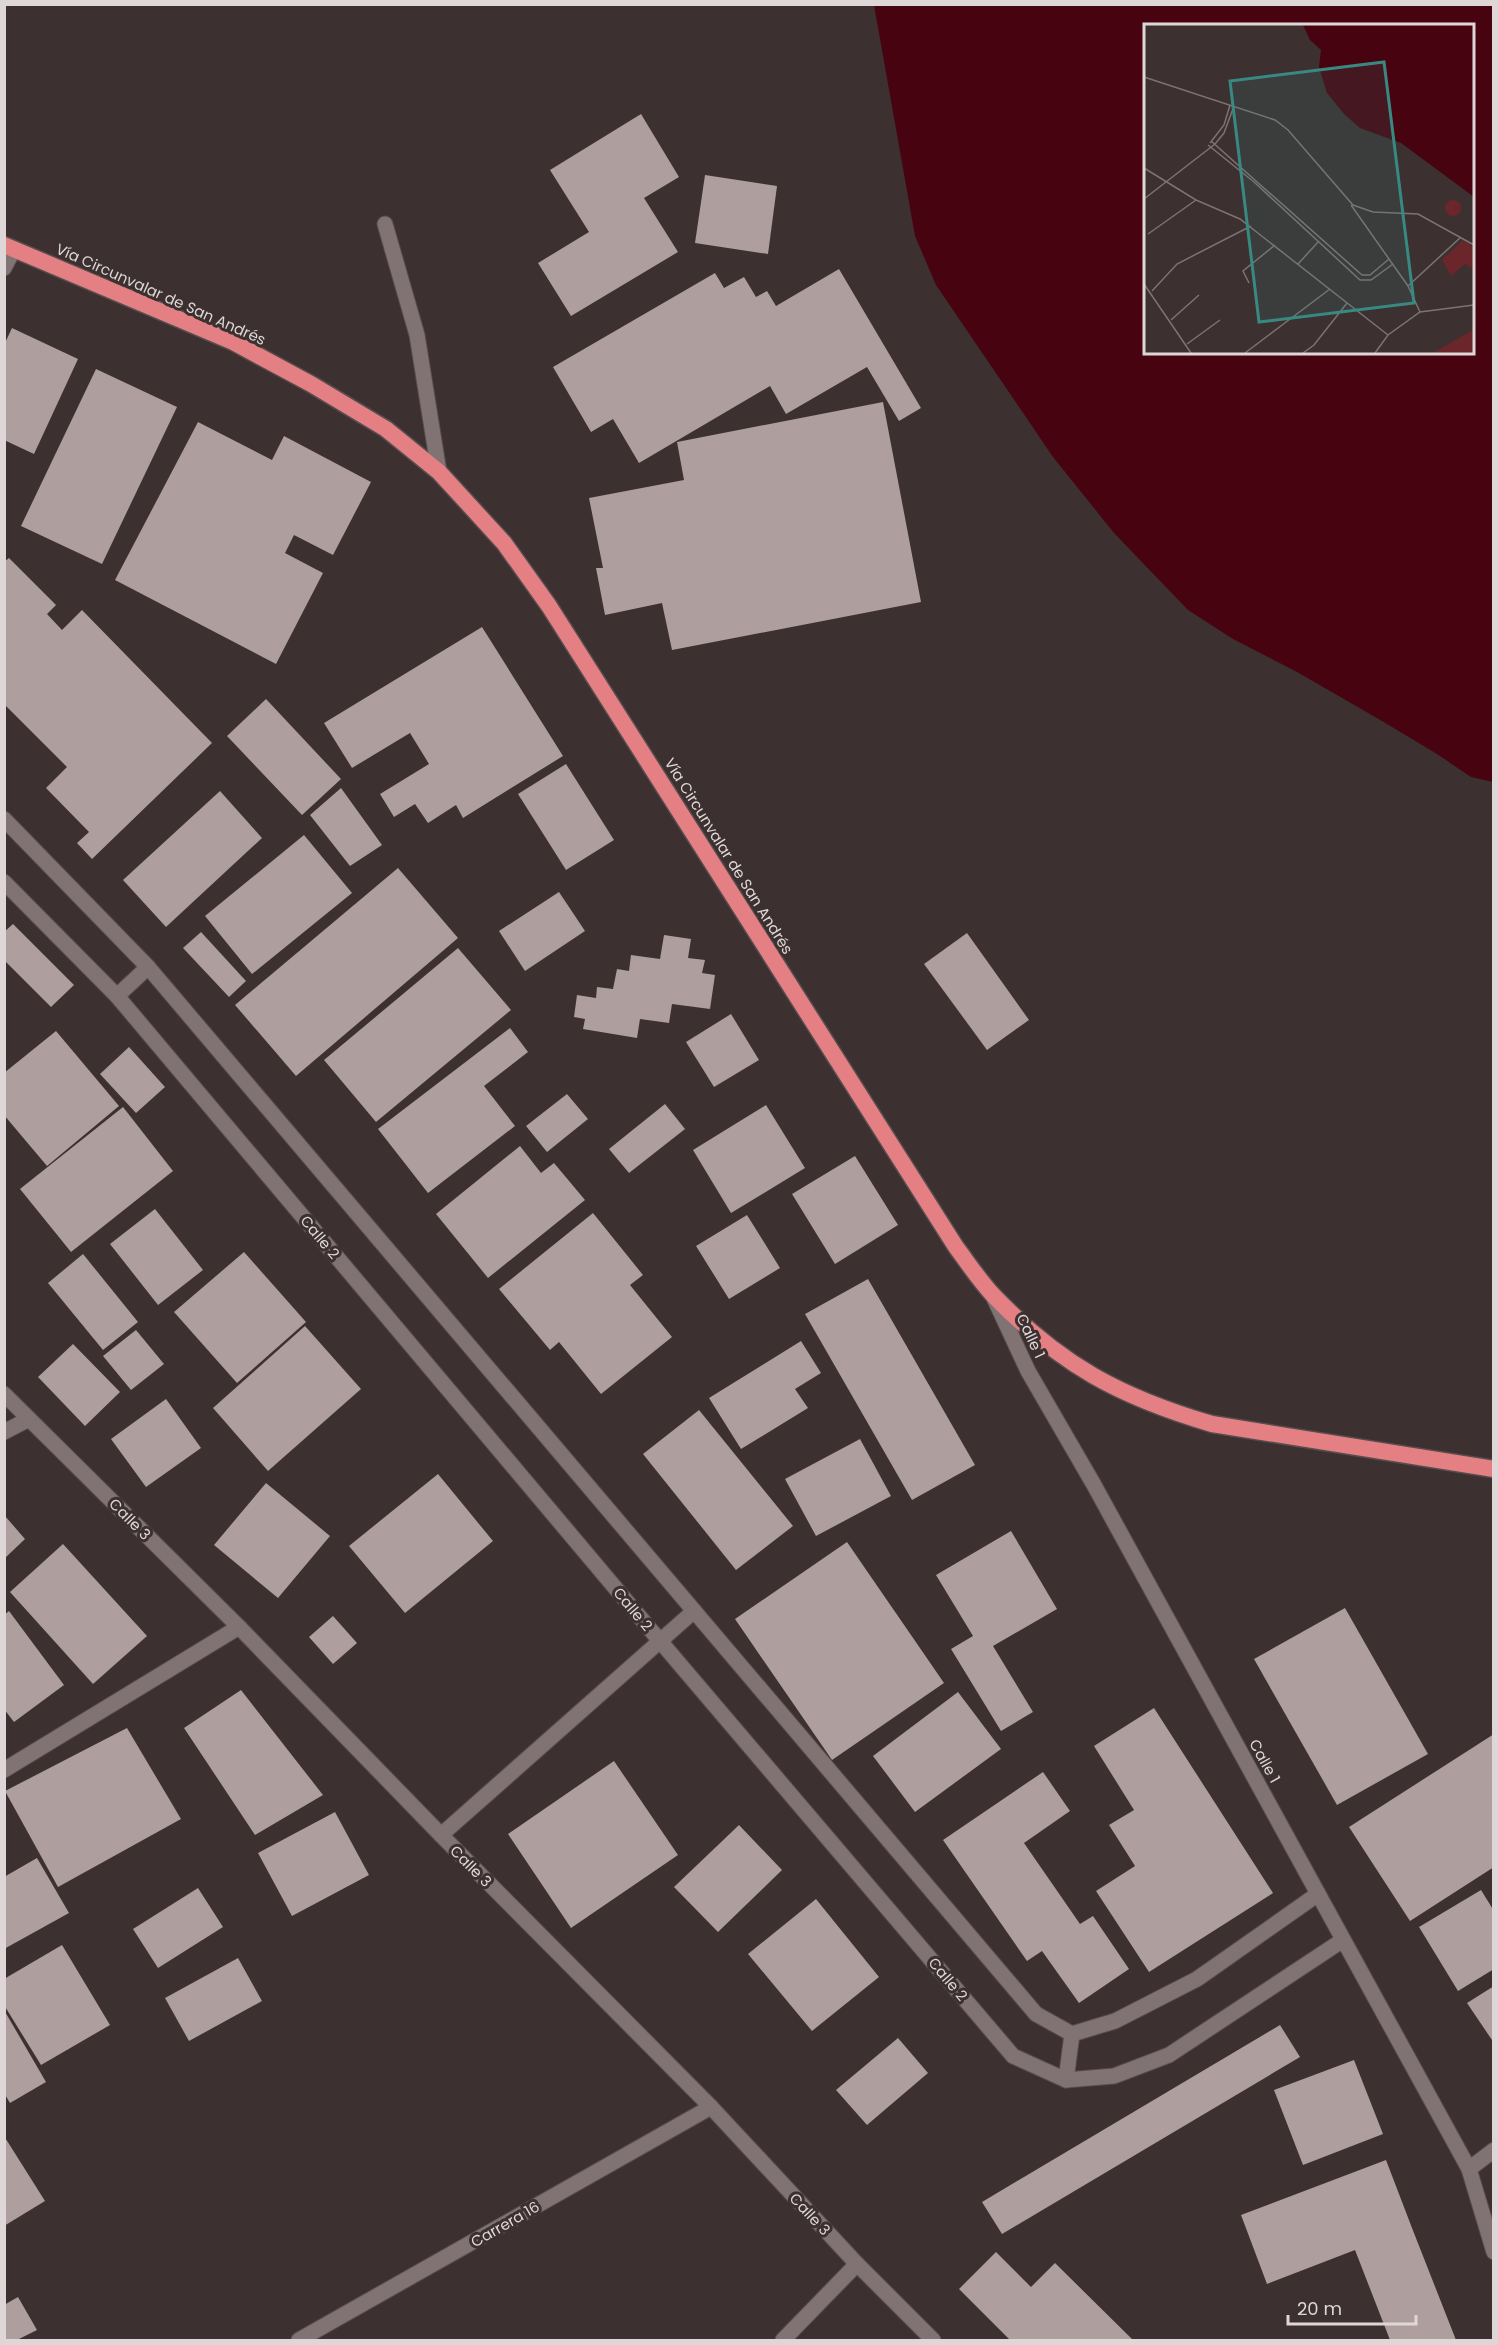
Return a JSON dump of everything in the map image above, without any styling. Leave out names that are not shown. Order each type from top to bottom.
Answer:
[{"type":"highway","name":"Vía Circunvalar de San Andrés","points":[[9,247],[233,342],[311,384],[386,429],[439,472],[504,543],[549,606],[956,1247],[991,1293],[1032,1334],[1057,1354],[1094,1377],[1128,1396],[1167,1411],[1212,1424],[1494,1469]]},
{"type":"street","points":[[385,224],[417,335],[439,472]]},
{"type":"street","points":[[4,268],[9,247]]},
{"type":"street","points":[[4,819],[148,967],[1036,2014],[1072,2034],[1115,2021],[1197,1979],[1317,1894]]},
{"type":"street","name":"Calle 2","points":[[4,882],[117,996],[1013,2056],[1066,2080],[1114,2076],[1169,2055],[1343,1940]]},
{"type":"street","points":[[117,996],[148,967]]},
{"type":"street","name":"Calle 1","points":[[991,1293],[1028,1371],[1094,1485],[1469,2169],[1494,2252]]},
{"type":"street","name":"Calle 3","points":[[4,1394],[239,1627],[441,1835],[711,2107],[856,2264],[933,2340]]},
{"type":"street","points":[[4,1432],[29,1419]]},
{"type":"street","points":[[441,1835],[694,1611]]},
{"type":"street","points":[[4,1770],[239,1627]]},
{"type":"street","points":[[1066,2080],[1072,2034]]},
{"type":"street","name":"Carrera 16","points":[[300,2340],[711,2107]]},
{"type":"street","points":[[1469,2169],[1494,2150]]},
{"type":"street","points":[[783,2340],[856,2264]]},
{"type":"shaded area","points":[[874,5],[1493,5],[1493,782],[1471,777],[1382,721],[1297,672],[1233,639],[1188,610],[1114,533],[1053,457],[936,285],[915,236]]},
{"type":"building","points":[[641,114],[679,177],[644,198],[678,252],[571,316],[538,263],[589,232],[550,170]]},
{"type":"building","points":[[705,175],[777,186],[768,254],[695,243]]},
{"type":"building","points":[[839,269],[921,408],[899,421],[867,367],[786,414],[770,386],[639,463],[613,419],[591,432],[553,367],[715,273],[724,288],[744,277],[756,297],[767,291],[776,306]]},
{"type":"building","points":[[12,328],[78,359],[34,454],[4,440],[4,345]]},
{"type":"building","points":[[96,369],[177,407],[102,564],[21,526]]},
{"type":"building","points":[[883,402],[921,602],[672,650],[662,603],[605,615],[596,568],[603,568],[589,498],[684,480],[677,442]]},
{"type":"building","points":[[198,422],[272,460],[284,436],[371,482],[333,555],[294,535],[285,553],[323,573],[276,664],[115,580]]},
{"type":"building","points":[[9,558],[56,605],[47,614],[62,630],[82,610],[212,743],[92,859],[77,843],[89,832],[46,788],[67,767],[4,704],[4,562]]},
{"type":"building","points":[[482,627],[563,756],[463,818],[456,805],[428,823],[415,804],[394,817],[380,794],[429,764],[410,733],[352,768],[324,723]]},
{"type":"building","points":[[266,699],[341,779],[302,815],[227,736]]},
{"type":"building","points":[[566,764],[614,840],[566,870],[518,794]]},
{"type":"building","points":[[341,788],[382,845],[350,866],[310,815]]},
{"type":"building","points":[[220,791],[262,838],[166,927],[123,880]]},
{"type":"building","points":[[304,835],[352,893],[252,974],[205,916]]},
{"type":"building","points":[[398,868],[458,938],[296,1076],[235,1005]]},
{"type":"building","points":[[559,892],[585,931],[525,971],[499,931]]},
{"type":"building","points":[[13,924],[74,985],[51,1007],[4,960],[4,932]]},
{"type":"building","points":[[201,932],[246,981],[229,997],[183,948]]},
{"type":"building","points":[[967,933],[1029,1020],[987,1050],[924,964]]},
{"type":"building","points":[[664,935],[691,939],[688,958],[705,960],[702,973],[715,975],[710,1009],[672,1004],[669,1023],[640,1019],[637,1038],[583,1029],[585,1019],[574,1017],[577,995],[596,998],[597,987],[613,989],[617,969],[629,971],[631,955],[660,959]]},
{"type":"building","points":[[458,948],[511,1010],[376,1122],[324,1060]]},
{"type":"building","points":[[731,1014],[759,1060],[714,1087],[686,1042]]},
{"type":"building","points":[[510,1028],[528,1052],[484,1086],[515,1126],[428,1193],[378,1129]]},
{"type":"building","points":[[56,1031],[119,1106],[47,1166],[4,1115],[4,1073]]},
{"type":"building","points":[[129,1047],[165,1087],[136,1113],[100,1074]]},
{"type":"building","points":[[567,1094],[588,1119],[547,1152],[526,1126]]},
{"type":"building","points":[[665,1104],[685,1129],[629,1173],[609,1149]]},
{"type":"building","points":[[766,1105],[805,1168],[731,1213],[693,1150]]},
{"type":"building","points":[[123,1107],[173,1171],[71,1252],[20,1189]]},
{"type":"building","points":[[520,1146],[541,1173],[554,1163],[585,1200],[488,1278],[436,1214]]},
{"type":"building","points":[[855,1156],[898,1225],[835,1264],[792,1194]]},
{"type":"building","points":[[155,1209],[203,1270],[158,1305],[110,1244]]},
{"type":"building","points":[[593,1213],[643,1275],[630,1285],[672,1337],[601,1394],[559,1342],[550,1350],[499,1289]]},
{"type":"building","points":[[747,1215],[780,1268],[729,1299],[696,1246]]},
{"type":"building","points":[[244,1252],[306,1322],[237,1383],[174,1312]]},
{"type":"building","points":[[83,1254],[138,1322],[103,1350],[48,1283]]},
{"type":"building","points":[[868,1279],[975,1465],[912,1500],[805,1314]]},
{"type":"building","points":[[305,1326],[361,1389],[268,1471],[213,1408]]},
{"type":"building","points":[[136,1330],[164,1364],[131,1390],[103,1356]]},
{"type":"building","points":[[801,1341],[821,1373],[795,1389],[808,1408],[741,1449],[709,1398]]},
{"type":"building","points":[[73,1344],[120,1392],[85,1426],[38,1377]]},
{"type":"building","points":[[166,1399],[201,1448],[146,1487],[111,1439]]},
{"type":"building","points":[[699,1410],[793,1526],[736,1570],[643,1454]]},
{"type":"building","points":[[860,1439],[891,1496],[816,1536],[785,1479]]},
{"type":"building","points":[[438,1474],[493,1541],[405,1613],[349,1546]]},
{"type":"building","points":[[266,1483],[330,1536],[278,1598],[214,1545]]},
{"type":"building","points":[[5,1516],[25,1539],[5,1558]]},
{"type":"building","points":[[1011,1531],[1057,1609],[993,1646],[1033,1712],[1001,1731],[951,1649],[973,1636],[936,1575]]},
{"type":"building","points":[[847,1542],[944,1683],[832,1760],[735,1619]]},
{"type":"building","points":[[63,1544],[147,1636],[93,1684],[10,1592]]},
{"type":"building","points":[[1345,1608],[1428,1754],[1337,1805],[1254,1659]]},
{"type":"building","points":[[9,1611],[64,1685],[14,1722],[4,1709],[4,1615]]},
{"type":"building","points":[[333,1616],[357,1643],[333,1664],[309,1637]]},
{"type":"building","points":[[241,1690],[323,1795],[255,1835],[184,1728]]},
{"type":"building","points":[[958,1692],[1001,1749],[915,1812],[873,1756]]},
{"type":"building","points":[[1154,1708],[1273,1893],[1149,1972],[1096,1891],[1135,1866],[1109,1825],[1134,1810],[1094,1746]]},
{"type":"building","points":[[127,1728],[181,1819],[58,1887],[5,1791]]},
{"type":"building","points":[[1494,1734],[1494,1867],[1410,1921],[1349,1827]]},
{"type":"building","points":[[614,1761],[678,1855],[571,1928],[508,1834]]},
{"type":"building","points":[[1043,1772],[1070,1811],[1024,1843],[1080,1924],[1093,1916],[1129,1969],[1079,2003],[1042,1951],[1027,1961],[943,1840]]},
{"type":"building","points":[[335,1812],[369,1875],[292,1916],[258,1853]]},
{"type":"building","points":[[739,1825],[782,1870],[718,1932],[674,1887]]},
{"type":"building","points":[[37,1858],[69,1913],[4,1949],[4,1877]]},
{"type":"building","points":[[198,1888],[223,1927],[158,1968],[133,1929]]},
{"type":"building","points":[[1481,1890],[1494,1911],[1494,1969],[1458,1991],[1419,1927]]},
{"type":"building","points":[[816,1899],[879,1977],[812,2031],[748,1954]]},
{"type":"building","points":[[62,1945],[110,2025],[41,2065],[4,2005],[4,1979]]},
{"type":"building","points":[[238,1958],[262,2001],[189,2041],[165,1998]]},
{"type":"building","points":[[1494,1986],[1494,2043],[1467,2003]]},
{"type":"building","points":[[4,2010],[46,2082],[10,2103],[4,2093]]},
{"type":"building","points":[[1280,2025],[1300,2057],[1002,2234],[982,2202]]},
{"type":"building","points":[[898,2038],[928,2073],[867,2125],[836,2090]]},
{"type":"building","points":[[1354,2060],[1383,2134],[1303,2165],[1274,2090]]},
{"type":"building","points":[[4,2136],[45,2201],[4,2226]]},
{"type":"building","points":[[1386,2160],[1456,2340],[1390,2340],[1355,2250],[1267,2284],[1241,2215]]},
{"type":"building","points":[[996,2252],[1031,2287],[1055,2263],[1133,2340],[1010,2340],[959,2289]]},
{"type":"building","points":[[18,2297],[37,2330],[17,2340],[4,2340],[4,2305]]}]
